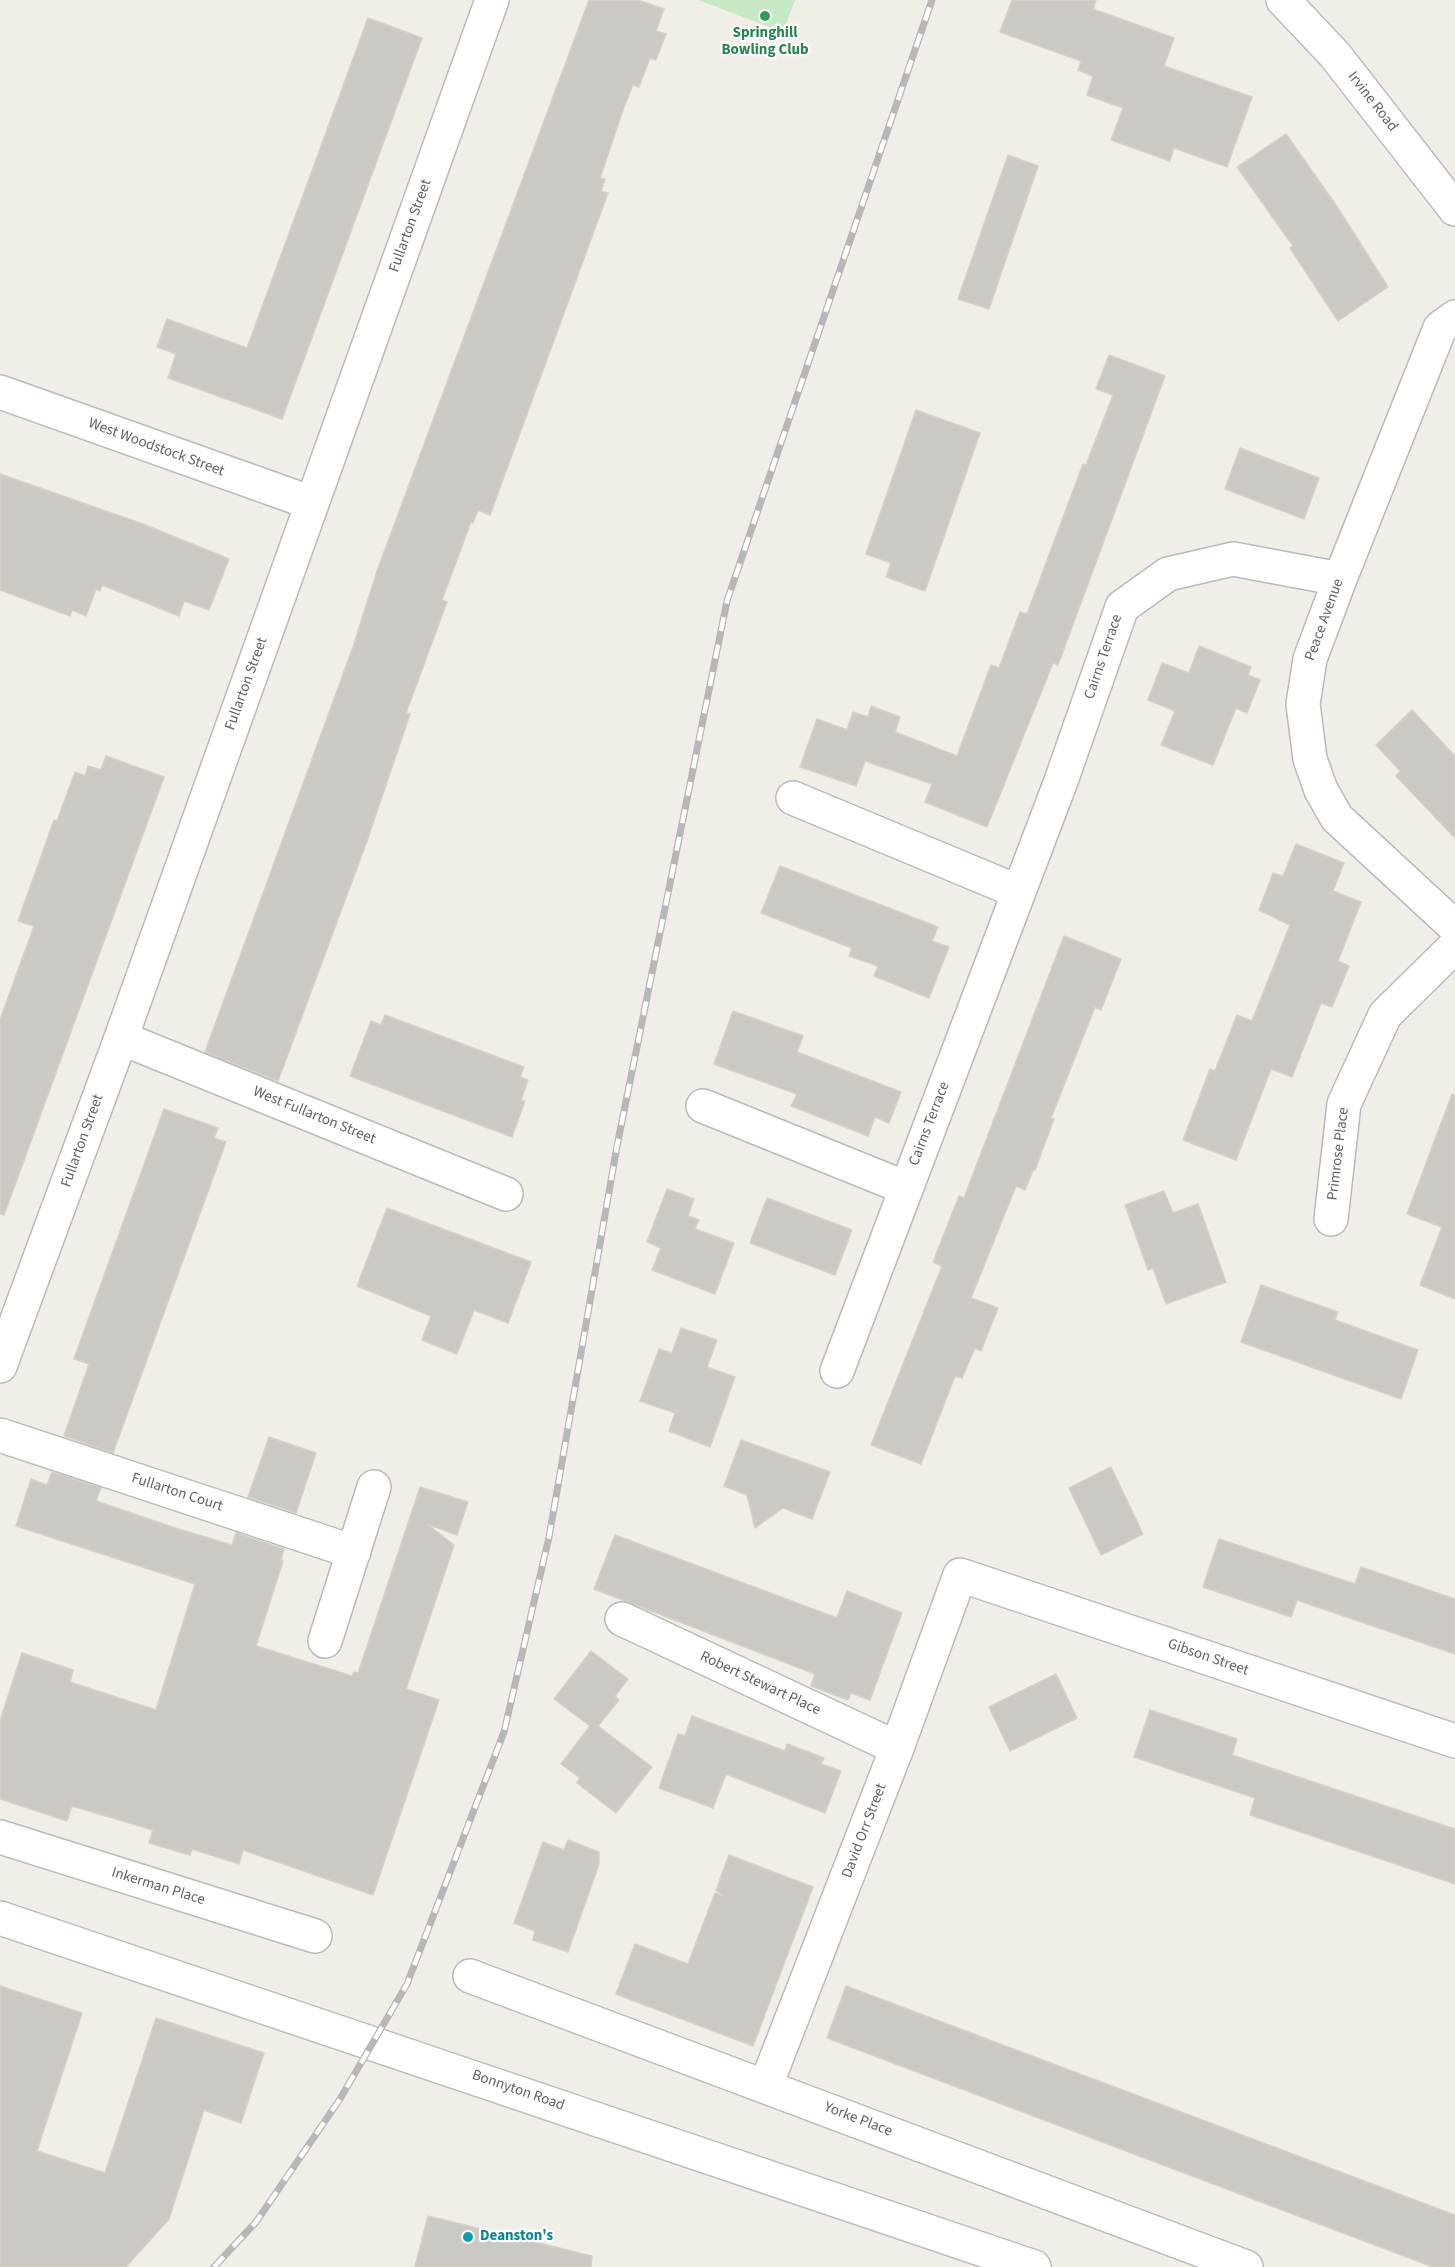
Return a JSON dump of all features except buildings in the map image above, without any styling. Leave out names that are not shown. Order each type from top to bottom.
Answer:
[{"type":"street","name":"Fullarton Street","points":[[0,1366],[121,1038],[492,0]]},
{"type":"street","name":"Irvine Road","points":[[1283,0],[1335,55],[1455,208]]},
{"type":"street","name":"Peace Avenue","points":[[1455,317],[1440,328],[1310,659],[1305,681],[1304,727],[1310,759],[1321,789],[1337,818],[1455,927]]},
{"type":"street","name":"West Woodstock Street","points":[[0,392],[312,503]]},
{"type":"street","name":"Cairns Terrace","points":[[837,1371],[1018,892],[1122,607],[1168,574],[1233,559],[1340,579]]},
{"type":"street","points":[[793,798],[1018,892]]},
{"type":"street","name":"Primrose Place","points":[[1331,1219],[1344,1104],[1385,1015],[1455,946]]},
{"type":"street","name":"West Fullarton Street","points":[[121,1038],[506,1194]]},
{"type":"street","points":[[703,1106],[906,1188]]},
{"type":"street","name":"Fullarton Court","points":[[0,1435],[354,1552]]},
{"type":"street","points":[[326,1641],[374,1487]]},
{"type":"street","name":"Gibson Street","points":[[960,1575],[1455,1741]]},
{"type":"street","name":"David Orr Street","points":[[766,2085],[897,1748],[960,1575]]},
{"type":"street","name":"Robert Stewart Place","points":[[622,1619],[897,1748]]},
{"type":"street","name":"Inkerman Place","points":[[0,1837],[315,1936]]},
{"type":"street","name":"Bonnyton Road","points":[[0,1918],[1034,2267]]},
{"type":"street","name":"Yorke Place","points":[[470,1976],[766,2085],[1246,2267]]},
{"type":"green space","name":"Springhill Bowling Club","points":[[698,0],[795,0],[783,32]]},
{"type":"railway","points":[[214,2267],[256,2222],[340,2099],[407,1984],[504,1732],[549,1537],[617,1146],[727,601],[932,0]]},
{"type":"place","name":"Springhill Bowling Club","points":[[765,16]]},
{"type":"place","name":"Deanston's","points":[[468,2237]]}]
